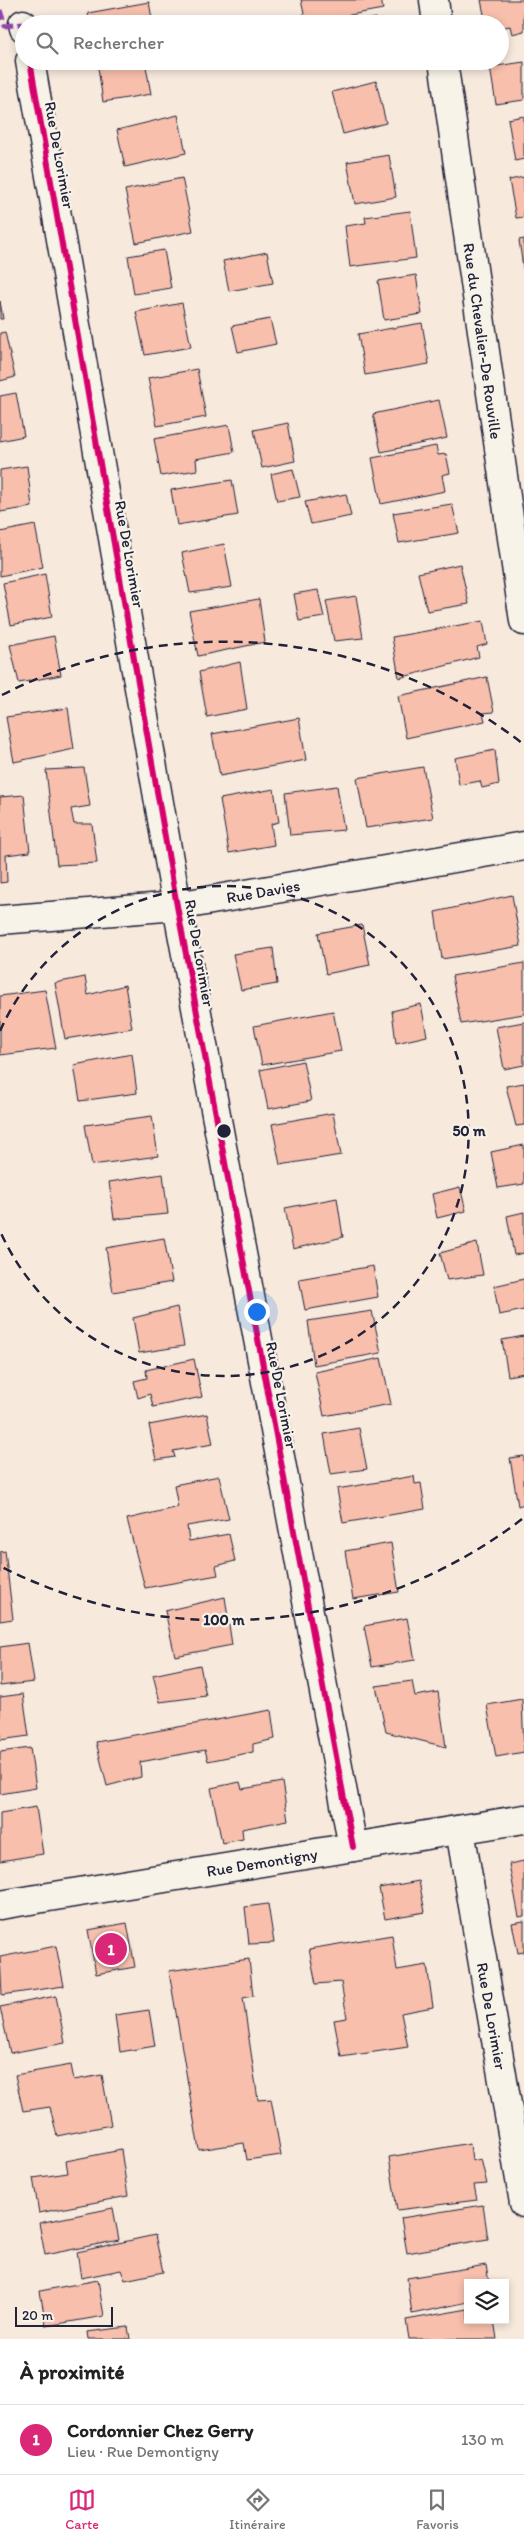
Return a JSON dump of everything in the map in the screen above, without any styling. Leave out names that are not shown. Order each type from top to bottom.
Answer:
[{"type":"street","points":[[434,0],[436,15]]},
{"type":"street","name":"Rue De Lorimier","points":[[32,70],[177,906],[353,1848]]},
{"type":"street","name":"Rue du Chevalier-De Rouville","points":[[444,70],[524,621]]},
{"type":"street","name":"Rue Davies","points":[[0,920],[177,906],[524,846]]},
{"type":"street","name":"Rue Demontigny","points":[[0,1905],[524,1819]]},
{"type":"street","name":"Rue De Lorimier","points":[[460,1830],[524,2203]]},
{"type":"building","points":[[301,0],[381,0],[383,9],[350,15],[304,15]]},
{"type":"building","points":[[481,0],[524,0],[524,31],[512,34],[509,26],[509,15],[484,15]]},
{"type":"building","points":[[149,2],[151,15],[88,15],[88,13]]},
{"type":"building","points":[[524,62],[524,100],[496,104],[490,70],[509,70],[509,64]]},
{"type":"building","points":[[98,70],[147,70],[151,94],[103,102]]},
{"type":"building","points":[[376,81],[386,123],[343,134],[332,92]]},
{"type":"building","points":[[178,115],[186,153],[125,167],[117,130]]},
{"type":"building","points":[[524,116],[524,159],[515,161],[508,119]]},
{"type":"building","points":[[389,155],[396,197],[355,204],[347,162]]},
{"type":"building","points":[[524,177],[524,217],[516,218],[509,180]]},
{"type":"building","points":[[182,178],[193,231],[136,243],[125,190]]},
{"type":"building","points":[[410,211],[416,258],[350,267],[345,226],[366,223],[365,217]]},
{"type":"building","points":[[524,239],[524,274],[519,240]]},
{"type":"building","points":[[164,250],[171,288],[134,294],[128,256]]},
{"type":"building","points":[[267,252],[273,283],[229,291],[223,261]]},
{"type":"building","points":[[416,275],[422,314],[384,320],[378,281]]},
{"type":"building","points":[[0,301],[3,319],[0,319]]},
{"type":"building","points":[[182,303],[191,347],[145,355],[136,312]]},
{"type":"building","points":[[270,319],[276,344],[238,352],[232,326]]},
{"type":"building","points":[[422,323],[429,364],[365,375],[358,334]]},
{"type":"building","points":[[5,332],[15,377],[0,381],[0,333]]},
{"type":"building","points":[[197,369],[206,417],[157,426],[148,378]]},
{"type":"building","points":[[16,393],[24,436],[0,441],[0,396]]},
{"type":"building","points":[[439,400],[447,438],[381,452],[373,414]]},
{"type":"building","points":[[288,423],[295,461],[262,468],[254,430]]},
{"type":"building","points":[[229,425],[234,452],[196,459],[197,470],[161,476],[154,439]]},
{"type":"building","points":[[436,446],[438,455],[446,454],[450,473],[442,475],[445,491],[381,504],[372,458]]},
{"type":"building","points":[[27,466],[32,507],[0,512],[0,470]]},
{"type":"building","points":[[293,469],[300,497],[277,501],[271,474]]},
{"type":"building","points":[[232,480],[238,515],[177,525],[171,490]]},
{"type":"building","points":[[346,494],[351,516],[311,524],[305,502]]},
{"type":"building","points":[[452,504],[459,533],[399,543],[393,513]]},
{"type":"building","points":[[35,525],[43,567],[0,576],[0,532]]},
{"type":"building","points":[[224,544],[232,587],[190,593],[182,553]]},
{"type":"building","points":[[460,564],[469,604],[427,611],[418,573]]},
{"type":"building","points":[[45,574],[52,617],[11,625],[3,583]]},
{"type":"building","points":[[318,590],[324,617],[299,621],[294,594]]},
{"type":"building","points":[[356,596],[363,638],[334,641],[326,601]]},
{"type":"building","points":[[259,599],[265,642],[198,656],[189,611]]},
{"type":"building","points":[[483,621],[487,644],[477,647],[479,657],[399,678],[392,637]]},
{"type":"building","points":[[54,636],[61,675],[19,683],[10,645]]},
{"type":"building","points":[[240,662],[247,709],[207,717],[199,672]]},
{"type":"building","points":[[487,677],[494,712],[483,713],[485,721],[406,738],[398,696]]},
{"type":"building","points":[[68,708],[74,749],[14,762],[6,717]]},
{"type":"building","points":[[299,718],[306,760],[220,776],[212,734]]},
{"type":"building","points":[[495,750],[499,784],[482,788],[480,781],[459,785],[455,758]]},
{"type":"building","points":[[423,767],[433,818],[366,828],[357,778]]},
{"type":"building","points":[[84,768],[90,806],[71,809],[74,824],[92,824],[97,863],[57,865],[46,770]]},
{"type":"building","points":[[337,786],[344,830],[290,835],[285,793]]},
{"type":"building","points":[[274,789],[279,822],[271,824],[274,845],[229,853],[220,799]]},
{"type":"building","points":[[24,795],[30,852],[6,855],[7,882],[0,883],[0,797]]},
{"type":"building","points":[[512,895],[521,946],[442,959],[435,912]]},
{"type":"building","points":[[362,925],[370,965],[326,974],[318,933]]},
{"type":"building","points":[[273,948],[277,984],[241,990],[233,954]]},
{"type":"building","points":[[524,963],[524,1014],[461,1024],[452,976]]},
{"type":"building","points":[[85,977],[88,995],[125,985],[132,1028],[65,1039],[55,983]]},
{"type":"building","points":[[45,990],[56,1048],[0,1055],[0,996]]},
{"type":"building","points":[[421,1004],[427,1036],[396,1043],[392,1011]]},
{"type":"building","points":[[333,1011],[341,1051],[262,1065],[254,1026]]},
{"type":"building","points":[[524,1022],[524,1065],[504,1069],[496,1027]]},
{"type":"building","points":[[132,1054],[137,1093],[80,1101],[74,1065]]},
{"type":"building","points":[[303,1061],[311,1101],[268,1109],[260,1070]]},
{"type":"building","points":[[524,1083],[524,1125],[516,1126],[506,1086]]},
{"type":"building","points":[[333,1113],[341,1155],[280,1165],[272,1124]]},
{"type":"building","points":[[152,1116],[158,1156],[92,1165],[85,1125]]},
{"type":"building","points":[[524,1145],[524,1184],[498,1188],[491,1152]]},
{"type":"building","points":[[163,1174],[168,1214],[114,1219],[109,1182]]},
{"type":"building","points":[[460,1187],[466,1211],[437,1218],[432,1194]]},
{"type":"building","points":[[337,1198],[343,1237],[293,1249],[285,1208]]},
{"type":"building","points":[[524,1212],[524,1253],[514,1255],[507,1216]]},
{"type":"building","points":[[164,1238],[172,1282],[113,1292],[106,1248]]},
{"type":"building","points":[[477,1243],[483,1275],[447,1280],[440,1253]]},
{"type":"building","points":[[373,1266],[378,1297],[305,1310],[299,1279]]},
{"type":"building","points":[[524,1279],[524,1310],[499,1315],[494,1286]]},
{"type":"building","points":[[177,1307],[184,1346],[139,1353],[133,1318]]},
{"type":"building","points":[[372,1311],[381,1353],[314,1365],[308,1321]]},
{"type":"building","points":[[524,1336],[524,1373],[508,1376],[502,1340]]},
{"type":"building","points":[[381,1358],[391,1404],[324,1416],[315,1372]]},
{"type":"building","points":[[194,1359],[202,1397],[153,1407],[150,1394],[138,1398],[134,1381],[147,1378],[146,1370]]},
{"type":"building","points":[[207,1414],[213,1444],[173,1451],[175,1457],[156,1460],[149,1425]]},
{"type":"building","points":[[359,1428],[367,1469],[331,1474],[324,1434]]},
{"type":"building","points":[[524,1456],[524,1504],[518,1506],[510,1458]]},
{"type":"building","points":[[219,1476],[229,1519],[187,1526],[189,1541],[229,1534],[235,1561],[216,1566],[218,1575],[145,1588],[127,1519],[178,1507],[174,1485]]},
{"type":"building","points":[[414,1476],[415,1484],[421,1483],[425,1509],[343,1523],[337,1489]]},
{"type":"building","points":[[391,1543],[399,1592],[353,1599],[345,1551]]},
{"type":"building","points":[[5,1551],[13,1619],[0,1621],[0,1552]]},
{"type":"building","points":[[225,1597],[232,1645],[175,1656],[165,1611]]},
{"type":"building","points":[[407,1618],[415,1660],[372,1667],[364,1626]]},
{"type":"building","points":[[28,1643],[34,1682],[0,1686],[0,1647]]},
{"type":"building","points":[[200,1665],[206,1696],[160,1702],[153,1675]]},
{"type":"building","points":[[412,1681],[415,1696],[438,1692],[446,1747],[386,1732],[376,1686]]},
{"type":"building","points":[[23,1694],[29,1736],[0,1740],[0,1697]]},
{"type":"building","points":[[522,1699],[524,1752],[496,1757],[487,1705]]},
{"type":"building","points":[[271,1710],[275,1739],[253,1744],[253,1752],[208,1761],[205,1750],[140,1762],[141,1777],[107,1786],[96,1742]]},
{"type":"building","points":[[30,1748],[36,1788],[0,1794],[0,1752]]},
{"type":"building","points":[[240,1782],[242,1789],[282,1782],[288,1820],[242,1829],[243,1839],[222,1843],[211,1788]]},
{"type":"building","points":[[36,1807],[43,1854],[0,1861],[0,1813]]},
{"type":"building","points":[[524,1861],[524,1916],[519,1917],[509,1864]]},
{"type":"building","points":[[419,1881],[425,1912],[385,1919],[379,1888]]},
{"type":"building","points":[[268,1904],[274,1943],[249,1944],[245,1907]]},
{"type":"building","points":[[524,1921],[524,1952],[518,1953],[512,1923]]},
{"type":"building","points":[[127,1923],[135,1967],[96,1974],[88,1930]]},
{"type":"building","points":[[392,1935],[397,1970],[427,1965],[433,2007],[401,2013],[408,2047],[341,2057],[334,2020],[347,2018],[341,1982],[316,1984],[309,1949]]},
{"type":"building","points":[[56,1946],[64,1986],[2,1995],[0,1957]]},
{"type":"building","points":[[249,1959],[253,1996],[243,1998],[258,2100],[271,2099],[281,2155],[247,2160],[244,2143],[199,2150],[169,1971]]},
{"type":"building","points":[[56,1996],[65,2043],[10,2053],[0,2007]]},
{"type":"building","points":[[149,2010],[155,2046],[120,2052],[115,2015]]},
{"type":"building","points":[[71,2065],[74,2080],[102,2075],[111,2125],[57,2136],[50,2107],[23,2111],[15,2075]]},
{"type":"building","points":[[470,2143],[472,2161],[481,2159],[487,2184],[474,2185],[477,2200],[397,2210],[389,2157]]},
{"type":"building","points":[[121,2150],[128,2196],[39,2213],[33,2178],[68,2173],[66,2161]]},
{"type":"building","points":[[483,2205],[488,2239],[407,2253],[401,2218]]},
{"type":"building","points":[[113,2208],[119,2240],[45,2255],[39,2223]]},
{"type":"building","points":[[155,2235],[163,2272],[125,2280],[121,2270],[81,2278],[77,2252]]},
{"type":"building","points":[[486,2265],[488,2279],[464,2279],[464,2303],[412,2314],[407,2278]]},
{"type":"building","points":[[98,2280],[104,2316],[46,2326],[40,2291]]},
{"type":"building","points":[[464,2310],[464,2324],[495,2324],[497,2339],[409,2339],[406,2320]]},
{"type":"building","points":[[128,2327],[130,2339],[88,2339],[87,2332]]},
{"type":"marked path","points":[[0,10],[5,26],[15,25]]},
{"type":"cycle path","points":[[32,70],[177,906],[353,1847]]},
{"type":"place","name":"Cordonnier Chez Gerry","points":[[111,1949]]}]
